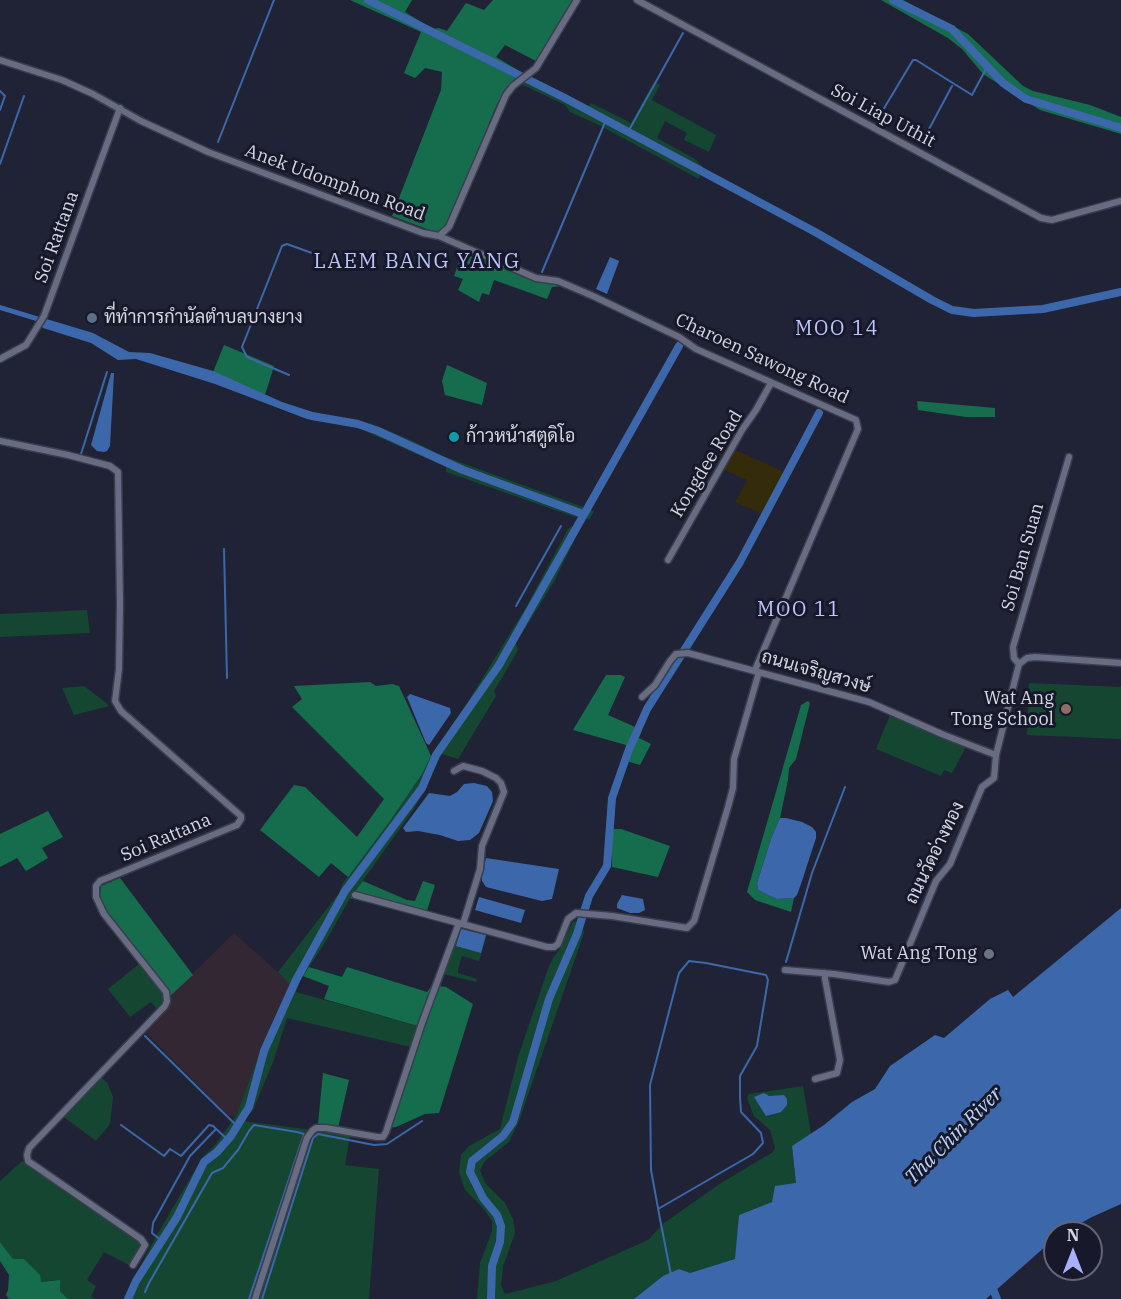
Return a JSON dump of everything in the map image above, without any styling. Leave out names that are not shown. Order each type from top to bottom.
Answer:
[{"type":"street","name":"Anek Udomphon Road","points":[[0,60],[62,80],[106,99],[141,121],[208,152],[423,233],[439,236],[449,227],[507,95],[513,86],[536,68],[578,0]]},
{"type":"street","name":"Soi Liap Uthit","points":[[637,0],[1041,218],[1052,220],[1121,201]]},
{"type":"street","name":"Soi Rattana","points":[[0,359],[27,345],[44,316],[120,108]]},
{"type":"street","name":"Charoen Sawong Road","points":[[439,236],[536,278],[558,281],[593,296],[679,337],[696,349],[852,418],[858,424],[757,671]]},
{"type":"street","name":"Kongdee Road","points":[[668,560],[771,383]]},
{"type":"street","name":"Soi Rattana","points":[[0,441],[110,466],[118,472],[120,604],[119,669],[115,701],[121,711],[241,816],[237,825],[100,881],[96,886],[96,897],[104,914],[166,992],[167,1001],[165,1006],[29,1148],[27,1155],[28,1161],[141,1239],[145,1245],[133,1265]]},
{"type":"street","name":"Soi Ban Suan","points":[[1019,664],[1014,658],[1013,647],[1069,457]]},
{"type":"street","name":"ถนนเจริญสวงษ์","points":[[642,697],[655,685],[670,661],[684,653],[869,702],[996,755]]},
{"type":"street","points":[[1019,664],[1027,658],[1035,657],[1121,663]]},
{"type":"street","name":"ถนนวัดอ่างทอง","points":[[785,970],[888,982],[895,980],[936,881],[950,864],[982,787],[994,778],[996,755],[1019,664]]},
{"type":"street","points":[[355,895],[554,947],[561,939],[568,919],[572,915],[583,913],[687,928],[694,921],[734,788],[734,759],[757,671]]},
{"type":"street","points":[[255,1299],[307,1138],[312,1131],[316,1128],[326,1128],[377,1137],[383,1137],[386,1132],[422,1023],[480,869],[482,846],[504,792],[501,783],[496,778],[482,771],[463,766],[454,771]]},
{"type":"street","points":[[815,1079],[837,1073],[840,1060],[824,973]]},
{"type":"shaded area","points":[[234,933],[292,985],[276,1014],[236,1116],[229,1116],[144,1031],[170,996]]},
{"type":"green space","points":[[350,0],[412,0],[405,12],[433,29],[439,28],[447,31],[466,3],[484,10],[493,0],[573,0],[536,61],[505,45],[496,57],[521,72],[497,104],[449,220],[442,230],[437,232],[392,216],[441,90],[442,72],[425,68],[415,78],[404,73],[421,32]]},
{"type":"green space","points":[[881,0],[903,0],[968,34],[1023,86],[1033,91],[1090,105],[1121,117],[1121,134],[1040,110],[983,74],[962,49],[948,38]]},
{"type":"green space","points":[[530,76],[589,106],[591,103],[631,123],[654,82],[660,85],[652,100],[716,135],[709,152],[684,140],[687,133],[665,121],[657,138],[695,159],[703,167],[699,179],[570,112],[565,105],[521,84]]},
{"type":"green space","points":[[463,250],[498,264],[557,282],[561,286],[552,287],[547,299],[494,280],[489,295],[482,293],[479,302],[458,290],[463,279],[454,276]]},
{"type":"green space","points":[[224,345],[274,366],[265,395],[213,372]]},
{"type":"green space","points":[[447,365],[487,383],[482,405],[445,395],[442,381]]},
{"type":"green space","points":[[917,401],[995,408],[995,417],[966,417],[918,410]]},
{"type":"green space","points":[[370,423],[443,456],[594,511],[590,519],[575,517],[446,472],[446,467],[367,432]]},
{"type":"green space","points":[[572,526],[581,526],[555,580],[516,643],[518,650],[494,691],[496,696],[458,759],[442,754],[414,809],[349,900],[301,979],[296,992],[418,1026],[411,1047],[287,1018],[273,1062],[253,1110],[243,1121],[350,1135],[345,1165],[379,1169],[369,1299],[129,1299],[124,1297],[202,1158],[215,1145],[236,1116],[260,1052],[291,985],[278,972],[339,893],[343,883],[422,774],[432,754],[466,705],[525,609],[568,529]]},
{"type":"green space","points":[[87,610],[90,633],[0,637],[0,614]]},
{"type":"green space","points":[[606,675],[625,677],[608,715],[642,730],[639,738],[651,744],[640,765],[623,760],[626,745],[573,730]]},
{"type":"green space","points":[[370,682],[376,686],[392,684],[399,686],[431,756],[422,774],[390,821],[348,877],[331,863],[319,877],[260,830],[294,785],[305,787],[357,837],[384,799],[292,707],[302,699],[294,686]]},
{"type":"green space","points":[[1029,683],[1121,687],[1121,739],[1027,735]]},
{"type":"green space","points":[[84,686],[109,706],[74,715],[62,688]]},
{"type":"green space","points":[[808,701],[810,703],[796,759],[789,768],[780,818],[757,883],[758,890],[777,899],[794,898],[791,912],[755,900],[747,892],[801,705]]},
{"type":"green space","points":[[890,715],[966,747],[952,773],[944,770],[941,776],[876,749]]},
{"type":"green space","points":[[48,811],[63,837],[42,848],[48,858],[26,871],[17,858],[0,867],[0,834]]},
{"type":"green space","points":[[612,829],[621,829],[670,846],[658,877],[612,867]]},
{"type":"green space","points":[[120,878],[193,975],[170,996],[106,912],[100,898],[101,886]]},
{"type":"green space","points":[[363,881],[407,900],[415,901],[423,881],[435,885],[425,917],[388,908],[368,898],[365,902],[350,898]]},
{"type":"green space","points":[[582,920],[584,933],[519,1121],[509,1142],[485,1161],[480,1170],[485,1183],[505,1203],[513,1219],[515,1233],[503,1267],[501,1285],[505,1294],[556,1281],[648,1240],[664,1223],[721,1183],[773,1152],[775,1148],[770,1130],[754,1116],[747,1098],[749,1094],[803,1086],[811,1134],[792,1146],[796,1183],[772,1202],[739,1215],[736,1259],[690,1273],[663,1276],[634,1299],[477,1299],[480,1263],[492,1231],[492,1221],[465,1190],[459,1172],[461,1155],[469,1146],[500,1129],[518,1057],[548,969],[573,922]]},
{"type":"green space","points":[[459,927],[486,937],[479,961],[462,956],[458,969],[458,973],[477,979],[476,982],[443,974]]},
{"type":"green space","points":[[139,964],[165,994],[165,1000],[157,1009],[151,1002],[130,1017],[108,989]]},
{"type":"green space","points":[[309,967],[342,977],[347,967],[427,992],[432,985],[446,987],[473,1004],[439,1113],[425,1114],[396,1127],[384,1128],[418,1026],[324,999],[329,986],[303,976]]},
{"type":"green space","points":[[323,1073],[349,1080],[338,1128],[318,1124]]},
{"type":"green space","points":[[100,1076],[108,1084],[113,1097],[110,1124],[96,1141],[64,1117]]},
{"type":"green space","points":[[22,1161],[141,1243],[129,1265],[104,1252],[87,1280],[96,1286],[91,1297],[95,1299],[68,1299],[60,1291],[55,1280],[41,1282],[33,1268],[24,1259],[13,1259],[0,1242],[0,1181]]},
{"type":"green space","points":[[0,1242],[13,1259],[24,1259],[40,1275],[41,1282],[60,1280],[60,1291],[68,1299],[9,1299],[6,1295],[9,1275],[0,1261]]},
{"type":"sand","points":[[729,447],[789,474],[767,516],[735,502],[747,480],[717,467]]},
{"type":"water","points":[[610,257],[619,261],[607,294],[596,289]]},
{"type":"water","points":[[0,305],[93,333],[129,352],[150,353],[213,371],[282,402],[322,415],[320,421],[307,419],[215,384],[136,359],[118,360],[91,343],[43,328],[36,321],[0,310]]},
{"type":"water","points":[[111,373],[114,373],[110,446],[104,452],[97,451],[91,445]]},
{"type":"water","points":[[410,694],[450,708],[451,713],[429,745],[426,743],[407,697]]},
{"type":"water","points":[[474,783],[487,786],[492,792],[493,801],[479,833],[470,840],[458,841],[418,831],[406,832],[403,828],[429,793],[450,796],[464,784]]},
{"type":"water","points":[[780,818],[802,822],[816,832],[801,884],[794,898],[777,899],[758,890],[757,883]]},
{"type":"water","points":[[486,858],[559,869],[552,899],[542,901],[486,887],[482,881],[482,874]]},
{"type":"water","points":[[622,895],[643,899],[645,910],[630,913],[617,908]]},
{"type":"water","points":[[479,897],[525,910],[521,923],[475,910]]},
{"type":"water","name":"Tha Chin River","points":[[1121,908],[1121,1204],[1085,1221],[1043,1221],[1043,1249],[986,1299],[634,1299],[663,1276],[679,1269],[690,1273],[735,1259],[739,1215],[772,1202],[775,1186],[796,1183],[792,1146],[824,1125],[852,1102],[875,1089],[890,1066],[935,1035],[944,1038],[990,999],[1008,990],[1013,997]]},
{"type":"water","points":[[461,929],[486,935],[481,953],[456,946]]},
{"type":"water","points":[[764,1093],[769,1096],[784,1095],[787,1105],[781,1112],[766,1116],[754,1097]]},
{"type":"waterway","points":[[218,142],[274,0]]},
{"type":"waterway","points":[[368,0],[565,98],[817,233],[952,310],[974,313],[1043,309],[1121,292]]},
{"type":"waterway","points":[[893,0],[952,29],[1003,83],[1026,99],[1121,128]]},
{"type":"waterway","points":[[628,132],[683,33]]},
{"type":"waterway","points":[[877,120],[913,60],[972,95],[987,67]]},
{"type":"waterway","points":[[921,144],[952,86]]},
{"type":"waterway","points":[[0,91],[5,96],[0,110]]},
{"type":"waterway","points":[[0,164],[24,96]]},
{"type":"waterway","points":[[542,272],[606,120]]},
{"type":"waterway","points":[[289,375],[247,357],[242,347],[282,246],[287,244],[320,256]]},
{"type":"waterway","points":[[128,1299],[136,1281],[177,1217],[204,1162],[217,1152],[231,1136],[249,1107],[264,1051],[296,980],[345,891],[422,788],[436,755],[499,665],[679,346]]},
{"type":"waterway","points":[[81,454],[107,372]]},
{"type":"waterway","points":[[491,1299],[492,1266],[500,1242],[501,1226],[497,1215],[483,1198],[470,1172],[472,1161],[503,1136],[513,1122],[549,999],[577,934],[589,896],[607,866],[612,798],[628,752],[647,709],[740,562],[819,413]]},
{"type":"waterway","points":[[312,416],[358,424],[378,431],[463,470],[583,514]]},
{"type":"waterway","points":[[516,606],[561,526]]},
{"type":"waterway","points":[[224,549],[227,678]]},
{"type":"waterway","points":[[786,962],[812,873],[845,787]]},
{"type":"waterway","points":[[658,1209],[753,1154],[763,1143],[761,1133],[741,1112],[740,1076],[757,1046],[768,980],[766,975],[689,961],[679,973],[650,1085],[651,1170],[660,1219],[671,1275]]},
{"type":"waterway","points":[[145,1036],[237,1126]]},
{"type":"waterway","points":[[262,1299],[313,1138],[318,1134],[374,1145],[387,1144],[422,1121]]},
{"type":"waterway","points":[[121,1125],[164,1156],[170,1149],[181,1156],[209,1125],[228,1140]]},
{"type":"waterway","points":[[145,1292],[212,1173],[223,1168],[254,1125],[304,1134],[249,1299]]},
{"type":"waterway","points":[[162,1241],[152,1233],[153,1223],[190,1156],[216,1129]]},
{"type":"waterway","points":[[991,1284],[997,1299]]},
{"type":"place","name":"ที่ทำการกำนัลตำบลบางยาง","points":[[92,318]]},
{"type":"place","name":"ก้าวหน้าสตูดิโอ","points":[[454,437]]},
{"type":"place","name":"Wat Ang Tong School","points":[[1066,709]]},
{"type":"place","name":"Wat Ang Tong","points":[[989,954]]},
{"type":"district","name":"LAEM BANG YANG","points":[[417,262]]},
{"type":"district","name":"MOO 14","points":[[837,329]]},
{"type":"district","name":"MOO 11","points":[[799,610]]}]
